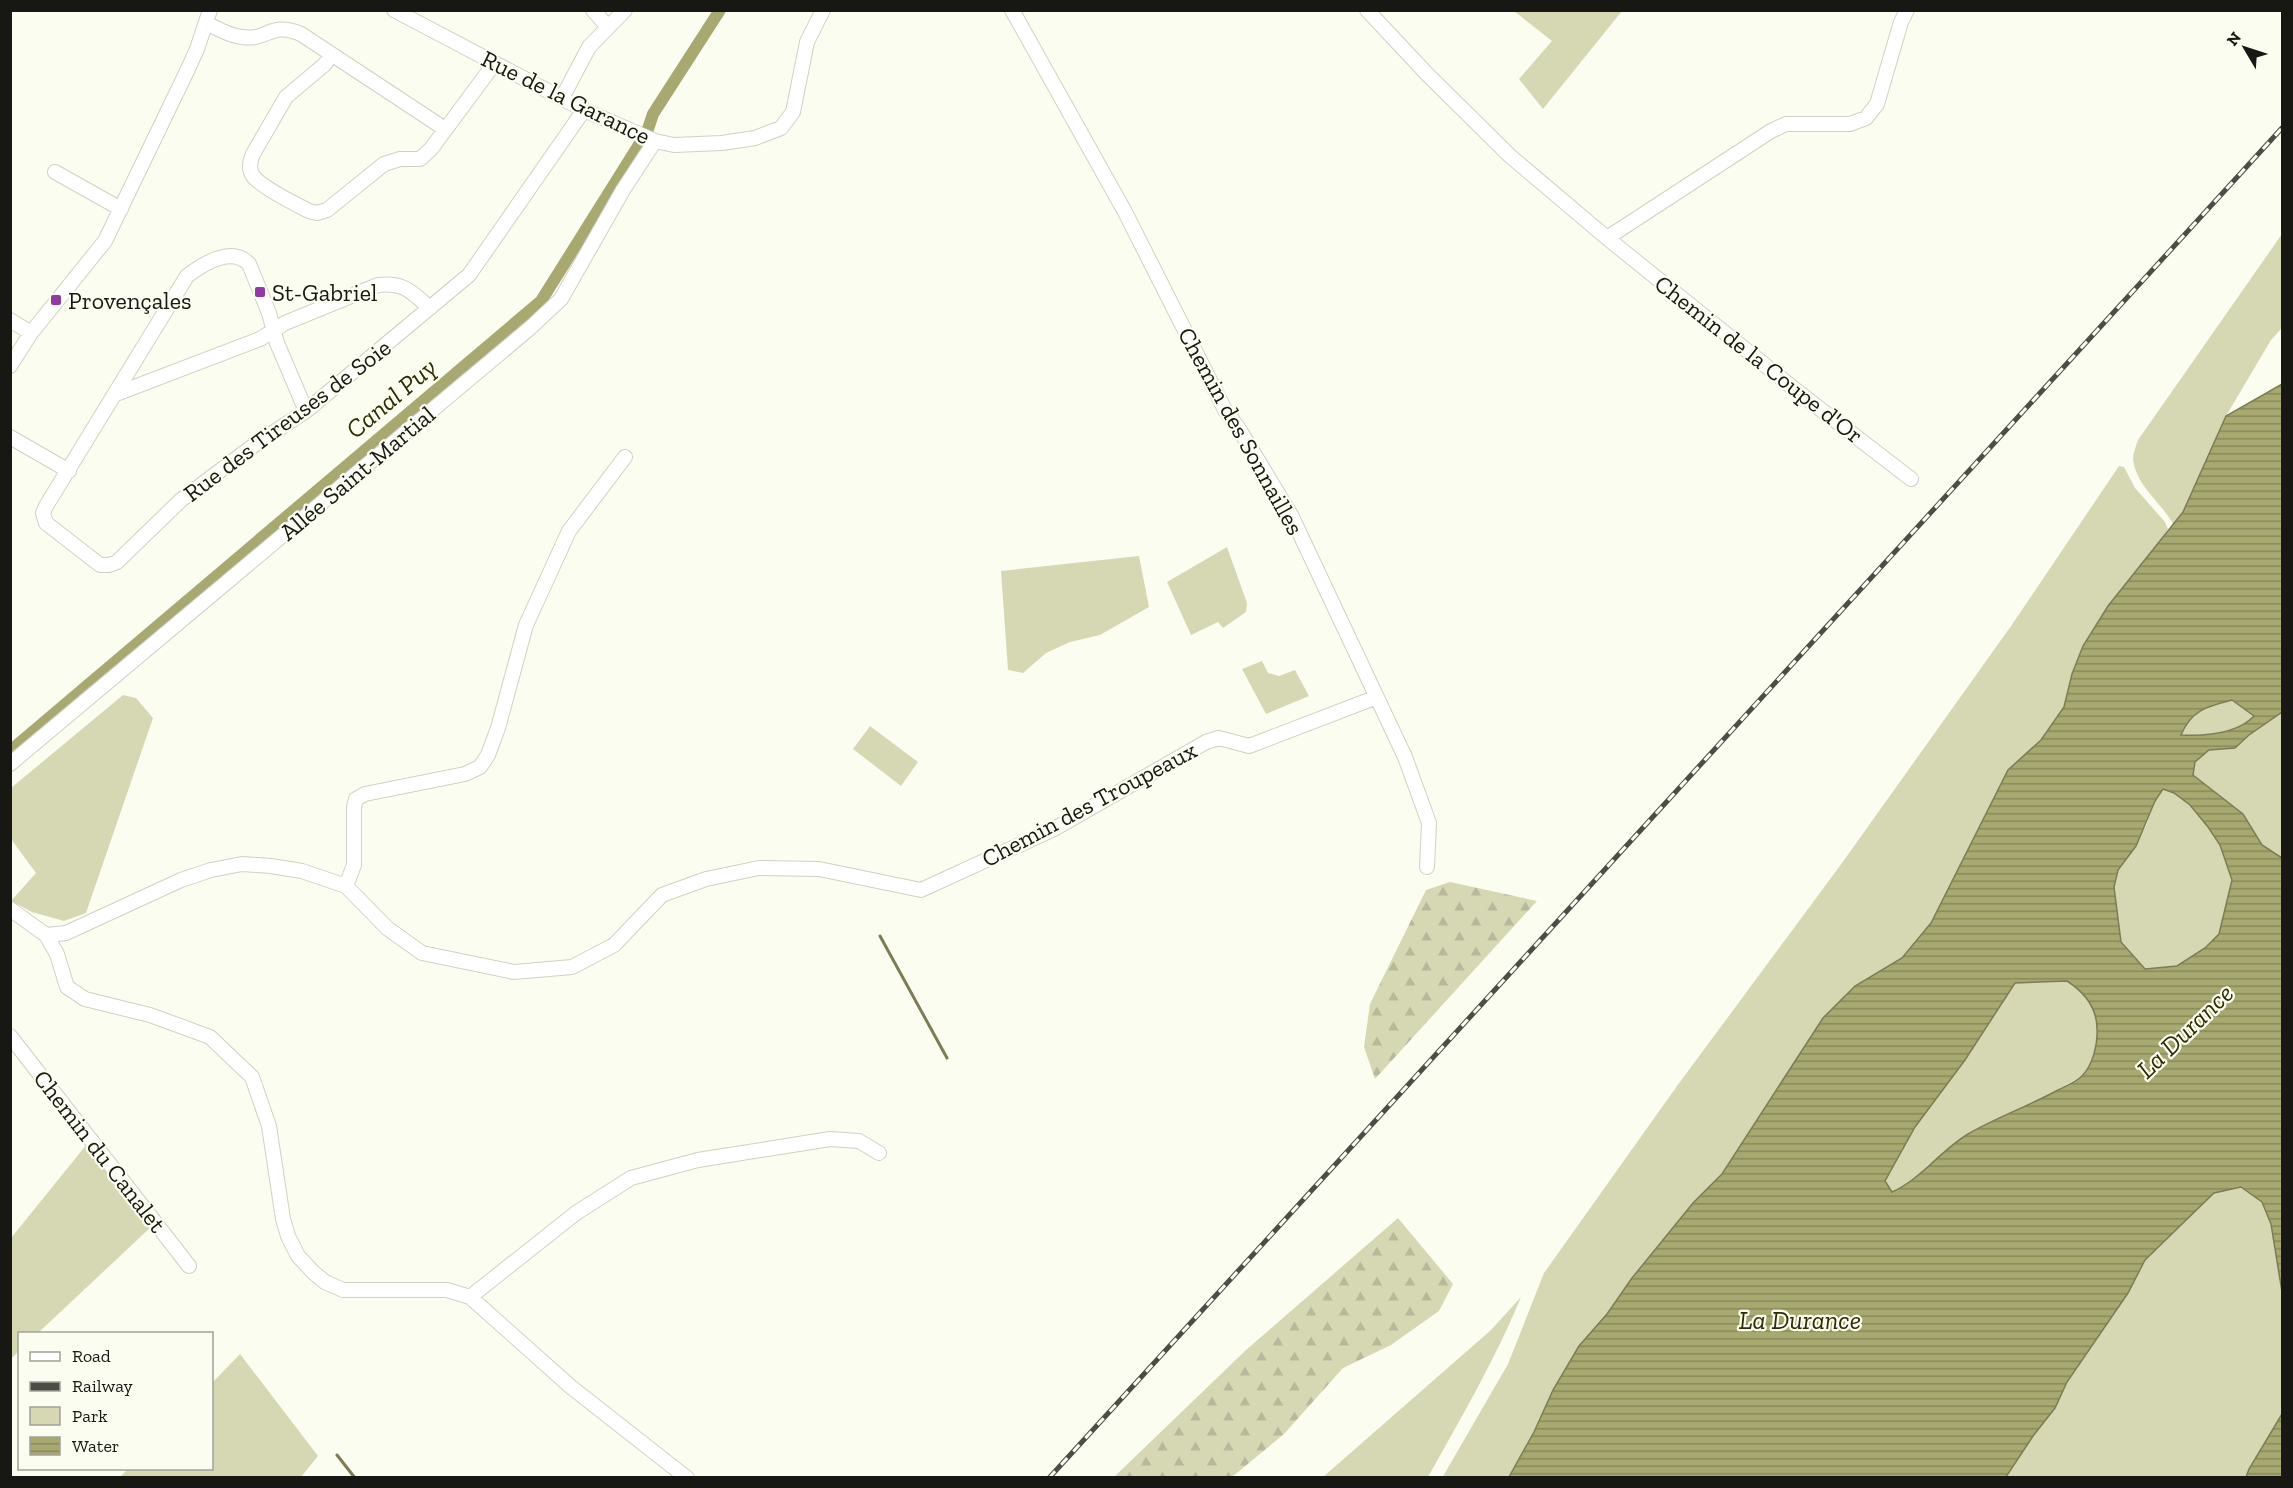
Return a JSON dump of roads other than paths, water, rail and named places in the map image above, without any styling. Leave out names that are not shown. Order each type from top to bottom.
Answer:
[{"type":"street","name":"Rue de la Garance","points":[[394,10],[584,110],[647,137],[674,145],[755,138],[781,128],[793,112],[807,42],[823,10]]},
{"type":"street","points":[[593,10],[608,27]]},
{"type":"street","points":[[562,99],[589,47],[625,10]]},
{"type":"street","name":"Chemin des Sonnailles","points":[[1012,10],[1125,212],[1225,410],[1291,515],[1405,757],[1429,823],[1427,867]]},
{"type":"street","name":"Chemin de la Coupe d'Or","points":[[1367,10],[1426,73],[1510,156],[1607,238],[1802,395],[1911,478]]},
{"type":"street","points":[[1607,238],[1771,131],[1786,124],[1850,124],[1866,118],[1877,104],[1901,22],[1907,10]]},
{"type":"street","points":[[10,366],[31,333],[100,248],[188,69],[208,17],[241,37],[256,37],[277,29],[288,29],[301,34],[445,129]]},
{"type":"street","points":[[332,55],[324,65],[286,98],[249,164],[251,175],[259,182],[309,211],[317,213],[327,210],[384,164],[400,159],[420,159],[431,149],[494,64]]},
{"type":"street","name":"Rue des Tireuses de Soie","points":[[69,471],[46,506],[43,513],[46,523],[100,565],[109,566],[117,562],[181,500],[252,446],[306,411],[469,275],[584,110]]},
{"type":"street","name":"Allée Saint-Martial","points":[[10,764],[530,328],[561,298],[623,190],[647,137]]},
{"type":"street","points":[[55,172],[121,208]]},
{"type":"street","points":[[10,437],[69,471],[187,276],[224,257],[236,256],[243,258],[249,264],[273,331],[306,411]]},
{"type":"street","points":[[116,393],[260,339],[294,319],[378,285],[394,284],[405,288],[430,309]]},
{"type":"street","points":[[10,320],[31,333]]},
{"type":"street","points":[[346,886],[354,865],[356,799],[365,794],[465,774],[480,767],[484,761],[498,728],[526,625],[569,531],[625,457]]},
{"type":"street","name":"Chemin des Troupeaux","points":[[46,935],[66,933],[181,880],[211,870],[242,864],[302,871],[346,886],[387,928],[422,953],[514,972],[572,967],[614,945],[662,895],[695,881],[759,868],[819,869],[921,890],[1054,829],[1206,742],[1219,738],[1250,746],[1377,697]]},
{"type":"street","points":[[10,909],[46,935],[57,954],[67,987],[85,999],[150,1015],[210,1037],[252,1077],[269,1126],[283,1219],[288,1236],[298,1256],[313,1272],[325,1282],[343,1290],[447,1290],[470,1297],[571,1387],[687,1478]]},
{"type":"street","name":"Chemin du Canalet","points":[[10,1036],[189,1266]]},
{"type":"street","points":[[470,1297],[576,1213],[630,1178],[698,1160],[830,1139],[859,1141],[879,1153]]},
{"type":"water","name":"La Durance","points":[[2282,384],[2282,712],[2249,735],[2235,748],[2209,750],[2195,762],[2193,775],[2243,814],[2262,845],[2282,858],[2282,1292],[2271,1224],[2262,1202],[2241,1187],[2214,1193],[2145,1260],[2128,1293],[2067,1382],[2055,1408],[2006,1477],[1509,1477],[1534,1432],[1553,1390],[1579,1346],[1607,1314],[1632,1278],[1693,1203],[1722,1174],[1823,1018],[1855,986],[1902,958],[1931,923],[2008,770],[2041,740],[2064,707],[2072,674],[2083,646],[2108,606],[2183,512],[2226,416]],"holes":[[[2232,700],[2254,716],[2239,727],[2220,733],[2181,735],[2190,720],[2201,710]],[[2163,789],[2174,793],[2190,805],[2220,845],[2232,880],[2219,934],[2205,948],[2177,966],[2145,969],[2121,942],[2114,887],[2118,870],[2136,846],[2155,801]],[[2067,981],[2084,995],[2095,1014],[2097,1029],[2096,1047],[2089,1066],[2074,1082],[1968,1134],[1948,1148],[1912,1180],[1892,1192],[1885,1181],[1915,1127],[1965,1060],[2015,983]]]},
{"type":"water","points":[[2282,1414],[2282,1477],[2246,1477],[2249,1469]]},
{"type":"waterway","name":"Canal Puy","points":[[10,751],[541,301],[647,132],[653,114],[720,10]]},
{"type":"waterway","points":[[880,936],[947,1058]]},
{"type":"waterway","name":"Chemin du Canalet","points":[[337,1455],[355,1478]]},
{"type":"railway","points":[[1049,1478],[2282,128]]},
{"type":"place","name":"St-Gabriel","points":[[260,292]]},
{"type":"place","name":"Provençales","points":[[56,300]]}]
